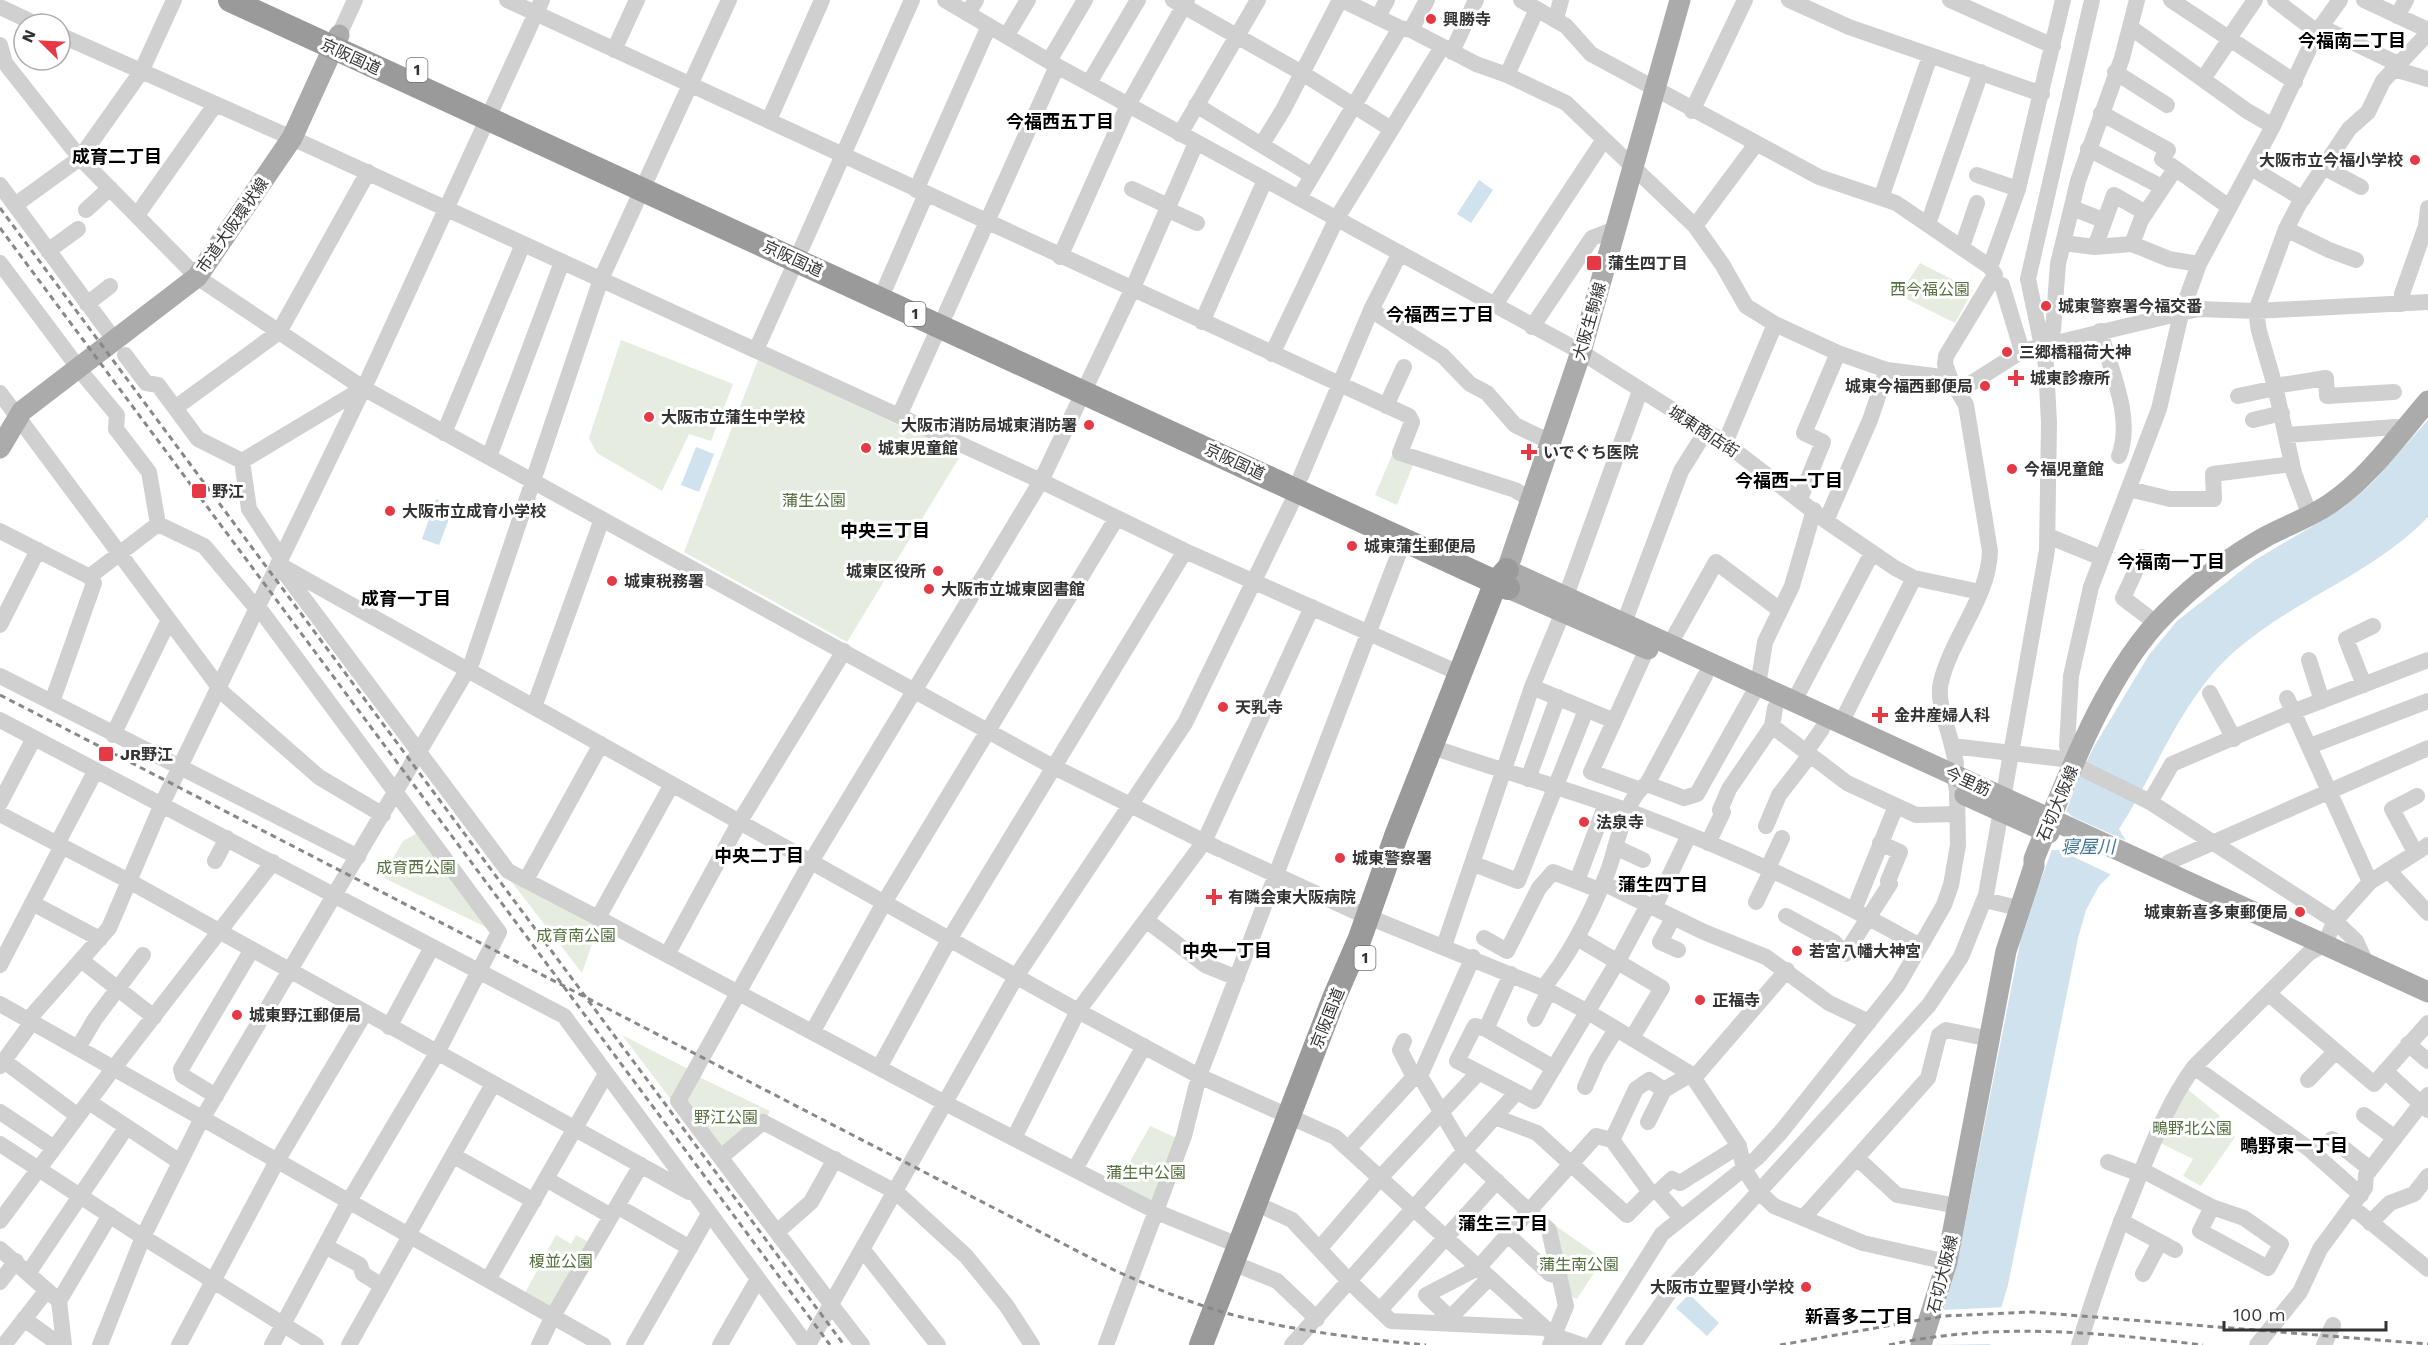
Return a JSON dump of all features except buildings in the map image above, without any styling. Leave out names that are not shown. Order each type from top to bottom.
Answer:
[{"type":"highway","name":"京阪国道","points":[[230,0],[336,41],[1300,483],[1504,580]]},
{"type":"highway","name":"京阪国道","points":[[264,0],[336,41]]},
{"type":"highway","name":"京阪国道","points":[[800,253],[886,286],[943,319]]},
{"type":"highway","name":"京阪国道","points":[[1300,483],[1404,540],[1504,580]]},
{"type":"highway","name":"京阪国道","points":[[1374,918],[1396,836],[1461,674],[1504,580]]},
{"type":"highway","name":"京阪国道","points":[[1215,1345],[1242,1257],[1294,1119],[1444,751],[1504,580]]},
{"type":"highway","name":"京阪国道","points":[[1202,1345],[1242,1257],[1268,1209],[1294,1119]]},
{"type":"main road","name":"大阪生駒線","points":[[1504,580],[1554,436],[1589,358],[1615,229],[1680,0]]},
{"type":"main road","name":"市道大阪環状線","points":[[0,448],[17,417],[197,277],[292,138],[336,41]]},
{"type":"main road","name":"石切大阪線","points":[[1921,1345],[1935,1310],[1947,1262],[2006,951],[2018,908],[2113,688],[2156,623],[2185,596],[2244,550],[2310,516],[2352,486],[2428,401]]},
{"type":"main road","name":"今里筋","points":[[1504,580],[1564,604],[1624,623],[1670,644],[1755,692],[1780,712],[1832,726],[2317,949],[2428,1007]]},
{"type":"main road","name":"今里筋","points":[[1564,604],[1647,649],[1705,676],[1755,692]]},
{"type":"main road","name":"今里筋","points":[[2317,949],[2366,963],[2428,992]]},
{"type":"street","points":[[15,205],[80,158],[141,72],[174,0]]},
{"type":"street","points":[[336,41],[355,0]]},
{"type":"street","points":[[507,0],[539,7],[614,50],[1341,387],[1409,416],[1412,422],[1400,453],[1515,490],[1532,500]]},
{"type":"street","points":[[614,50],[638,0]]},
{"type":"street","points":[[100,1345],[142,1238],[202,1118],[468,671],[601,279],[729,0]]},
{"type":"street","points":[[769,120],[822,0]]},
{"type":"street","points":[[756,350],[912,0]]},
{"type":"street","name":"城東商店街","points":[[945,0],[972,7],[989,26],[1053,63],[1589,358],[1725,443],[1895,568],[1914,578],[1980,592]]},
{"type":"street","points":[[1007,35],[1028,0]]},
{"type":"street","points":[[899,416],[988,223],[1053,63],[1085,0]]},
{"type":"street","points":[[1089,83],[1137,0]]},
{"type":"street","points":[[1180,134],[1258,0]]},
{"type":"street","points":[[1262,144],[1341,0],[1566,103],[1603,141],[1633,166],[1695,226],[1722,264],[1746,306],[1775,324],[1838,353],[1887,370],[1955,385],[2022,351],[2198,309],[2256,311],[2428,302]]},
{"type":"street","points":[[1378,17],[1387,0]]},
{"type":"street","points":[[1299,198],[1353,106],[1427,0]]},
{"type":"street","points":[[1272,354],[1337,218],[1391,129],[1447,49],[1476,0]]},
{"type":"street","points":[[1521,0],[1556,18],[1591,54],[1692,111],[1819,177],[1896,203],[1962,247],[1995,276],[2022,351]]},
{"type":"street","points":[[1556,18],[1561,0]]},
{"type":"street","points":[[1692,111],[1745,0]]},
{"type":"street","points":[[1950,0],[2053,46]]},
{"type":"street","points":[[1592,1345],[1662,1234],[1744,1169],[1781,1132],[1898,985],[1944,905],[1951,885],[1958,845],[1956,763],[1941,682],[1980,592],[1990,561],[1966,405],[1945,364],[1946,356],[1995,276],[2042,94],[2063,0]]},
{"type":"street","points":[[1633,1345],[1675,1284],[1935,998],[1967,946],[1984,900],[2012,753],[2048,536],[2048,400],[2042,345],[2028,279],[2092,0]]},
{"type":"street","points":[[2042,345],[2053,330],[2058,264],[2088,148],[2130,27],[2137,0]]},
{"type":"street","points":[[2172,0],[2295,82]]},
{"type":"street","points":[[2203,79],[2255,0]]},
{"type":"street","points":[[2275,0],[2319,29],[2396,67],[2428,79]]},
{"type":"street","points":[[2078,765],[2067,746],[2071,676],[2091,587],[2159,408],[2181,314],[2199,264],[2273,126],[2319,29],[2340,0]]},
{"type":"street","points":[[2310,516],[2292,464],[2276,387],[2262,347],[2256,311],[2286,229],[2303,199],[2349,129],[2368,112],[2383,81],[2428,31],[2364,0]]},
{"type":"street","points":[[2397,16],[2406,0]]},
{"type":"street","points":[[1060,257],[1128,105],[1181,2],[1302,73],[1391,129]]},
{"type":"street","points":[[1800,2],[1849,27],[2042,94]]},
{"type":"street","points":[[78,1116],[2,1063],[30,1021],[109,928],[162,804],[363,388],[539,7]]},
{"type":"street","points":[[1507,75],[1537,9]]},
{"type":"street","points":[[886,286],[921,192],[989,26]]},
{"type":"street","points":[[2130,27],[2247,111],[2273,126]]},
{"type":"street","points":[[72,40],[368,172],[1041,481],[1185,551],[1461,674]]},
{"type":"street","points":[[0,45],[5,63],[80,158],[197,277],[363,388],[1053,766],[1129,805],[1276,875],[1546,989],[1588,1012],[1615,1031],[1632,1038],[1692,1076],[1738,1146],[1744,1169],[1759,1192],[1774,1206],[1863,1243],[1947,1262]]},
{"type":"street","points":[[1881,198],[1930,56]]},
{"type":"street","points":[[1928,224],[1981,72]]},
{"type":"street","points":[[2115,72],[2167,105]]},
{"type":"street","points":[[137,215],[215,105]]},
{"type":"street","points":[[1196,105],[1311,175]]},
{"type":"street","points":[[2101,113],[2168,150],[2169,164],[2138,205],[2132,244]]},
{"type":"street","points":[[1494,306],[1603,141]]},
{"type":"street","points":[[862,1345],[678,1101],[812,860],[1041,481],[1132,290],[1196,142]]},
{"type":"street","points":[[1695,226],[1756,144]]},
{"type":"street","points":[[2088,148],[2156,183]]},
{"type":"street","points":[[2169,164],[2229,207]]},
{"type":"street","points":[[2251,168],[2303,199]]},
{"type":"street","points":[[2323,168],[2361,187]]},
{"type":"street","points":[[175,408],[279,332],[368,172]]},
{"type":"street","points":[[1977,175],[2018,189]]},
{"type":"street","points":[[1202,322],[1265,180]]},
{"type":"street","points":[[0,185],[110,334]]},
{"type":"street","points":[[86,210],[110,188]]},
{"type":"street","points":[[1132,189],[1197,223]]},
{"type":"street","points":[[2095,247],[2114,195],[2138,205]]},
{"type":"street","points":[[1962,247],[1977,203]]},
{"type":"street","points":[[2072,208],[2103,220]]},
{"type":"street","points":[[2402,304],[2405,284],[2426,226],[2428,208]]},
{"type":"street","points":[[1532,327],[1592,238],[1615,229]]},
{"type":"street","points":[[2286,229],[2356,260]]},
{"type":"street","points":[[48,251],[78,230]]},
{"type":"street","points":[[2063,243],[2095,247],[2132,244],[2169,260],[2199,264]]},
{"type":"street","points":[[444,433],[523,244]]},
{"type":"street","points":[[0,720],[564,1016],[709,1215],[806,1343],[863,1250],[1017,975],[1185,723],[1256,582],[1341,387],[1371,310],[1400,253]]},
{"type":"street","points":[[489,457],[562,262]]},
{"type":"street","points":[[0,263],[117,415],[116,429],[149,472],[158,524]]},
{"type":"street","points":[[1995,276],[2028,279]]},
{"type":"street","points":[[87,304],[110,286]]},
{"type":"street","points":[[1371,310],[1443,356],[1470,384],[1487,393],[1515,425],[1542,438],[1554,436]]},
{"type":"street","points":[[1725,443],[1775,324]]},
{"type":"street","points":[[2100,331],[2118,389],[2124,434],[2120,453],[2140,457]]},
{"type":"street","points":[[1800,499],[1823,442],[1804,432],[1838,353]]},
{"type":"street","points":[[125,355],[146,383],[158,385],[198,439],[242,461]]},
{"type":"street","points":[[1386,406],[1404,367]]},
{"type":"street","points":[[1647,649],[1612,720],[1591,771],[1684,798],[1697,794],[1755,692],[1765,642],[1792,586],[1820,515],[1870,420],[1887,370]]},
{"type":"street","points":[[2238,396],[2326,378],[2327,396],[2394,393]]},
{"type":"street","points":[[242,461],[363,388]]},
{"type":"street","points":[[1444,946],[1474,864],[1532,687],[1640,391]]},
{"type":"street","points":[[0,393],[219,687],[319,777],[383,815]]},
{"type":"street","points":[[2253,420],[2282,413]]},
{"type":"street","points":[[2287,435],[2396,427]]},
{"type":"street","points":[[1624,623],[1681,471],[1706,430]]},
{"type":"street","points":[[242,461],[249,509],[279,561],[508,871],[945,1103],[1242,1257],[1277,1281],[1317,1319]]},
{"type":"street","points":[[2129,489],[2170,499],[2214,499],[2213,474],[2292,464]]},
{"type":"street","points":[[534,707],[603,519]]},
{"type":"street","points":[[813,1031],[885,901],[1116,519]]},
{"type":"street","points":[[91,577],[158,524]]},
{"type":"street","points":[[158,524],[204,546],[258,609],[397,792],[499,932],[437,1053],[349,1201],[272,1345]]},
{"type":"street","points":[[0,531],[91,577],[94,582],[52,702]]},
{"type":"street","points":[[2048,536],[2102,558]]},
{"type":"street","points":[[1106,1345],[1184,1136],[1199,1076],[1404,540]]},
{"type":"street","points":[[0,625],[38,550]]},
{"type":"street","points":[[879,1066],[950,938],[1185,551]]},
{"type":"street","points":[[1708,843],[1723,812],[1720,810],[1729,789],[1780,712],[1872,553]]},
{"type":"street","points":[[2142,557],[2123,598],[2156,623]]},
{"type":"street","points":[[279,561],[468,671],[812,860],[1078,1011],[1199,1076],[1335,1137],[1550,1336]]},
{"type":"street","points":[[1670,644],[1716,562],[1780,610]]},
{"type":"street","points":[[1766,826],[1779,795],[1808,754],[1832,726],[1914,578]]},
{"type":"street","points":[[1014,1138],[1078,1011],[1146,920],[1216,847],[1312,607]]},
{"type":"street","points":[[114,735],[169,620]]},
{"type":"street","points":[[2364,685],[2346,639],[2373,626]]},
{"type":"street","points":[[667,955],[740,821],[844,651]]},
{"type":"street","points":[[2309,660],[2322,701]]},
{"type":"street","points":[[2146,800],[2172,764],[2234,739],[2291,705],[2322,701],[2428,660]]},
{"type":"street","points":[[0,676],[358,857]]},
{"type":"street","points":[[1536,1019],[1546,989],[1577,938],[1601,887],[1628,811],[1705,676]]},
{"type":"street","points":[[1532,687],[1612,720]]},
{"type":"street","points":[[2210,693],[2234,739]]},
{"type":"street","points":[[1528,779],[1558,697]]},
{"type":"street","points":[[2310,746],[2428,701]]},
{"type":"street","points":[[2291,705],[2370,882]]},
{"type":"street","points":[[1518,881],[1586,710]]},
{"type":"street","points":[[1780,712],[1808,754],[1847,783],[1916,815],[1957,814]]},
{"type":"street","points":[[0,803],[34,738]]},
{"type":"street","points":[[526,880],[601,744]]},
{"type":"street","points":[[1952,746],[2063,759],[2146,800],[2335,921],[2356,941],[2366,963]]},
{"type":"street","points":[[2169,862],[2428,748]]},
{"type":"street","points":[[1444,751],[1628,811],[1689,835],[1854,910],[1920,946]]},
{"type":"street","points":[[0,965],[96,770]]},
{"type":"street","points":[[598,918],[672,784]]},
{"type":"street","points":[[2079,1345],[2092,1301],[2121,1221],[2168,1108],[2194,1067],[2317,949],[2335,921],[2370,882],[2424,848],[2392,809],[2417,796]]},
{"type":"street","points":[[1577,881],[1606,804]]},
{"type":"street","points":[[1854,910],[1896,806]]},
{"type":"street","points":[[0,814],[129,881],[251,951],[695,1195]]},
{"type":"street","points":[[1554,1068],[1486,1029],[1475,1026],[1457,1061],[1534,1101],[1588,1012],[1618,962],[1651,906],[1689,835]]},
{"type":"street","points":[[215,861],[227,838]]},
{"type":"street","points":[[1756,902],[1782,838]]},
{"type":"street","points":[[1786,916],[1834,942],[1845,954],[1890,884],[1888,881],[1900,852],[1880,843]]},
{"type":"street","points":[[1615,847],[1643,860]]},
{"type":"street","points":[[1,1219],[273,862]]},
{"type":"street","points":[[1474,864],[1539,890]]},
{"type":"street","points":[[2388,870],[2428,913]]},
{"type":"street","points":[[1484,938],[1507,951],[1539,890],[1552,872],[1651,906],[1673,918],[1766,957],[1786,969],[1829,1002],[1869,1022]]},
{"type":"street","points":[[1984,900],[2018,908]]},
{"type":"street","points":[[32,903],[100,939]]},
{"type":"street","points":[[1673,918],[1660,942],[1678,950]]},
{"type":"street","points":[[1146,920],[1205,965],[1237,978]]},
{"type":"street","points":[[1577,938],[1662,988],[1632,1038]]},
{"type":"street","points":[[389,1026],[432,947]]},
{"type":"street","points":[[216,1096],[183,1076],[181,1069],[251,951]]},
{"type":"street","points":[[78,1048],[143,955]]},
{"type":"street","points":[[1348,1149],[1417,1076],[1473,957]]},
{"type":"street","points":[[81,960],[154,1017]]},
{"type":"street","points":[[1648,1122],[1664,1090],[1692,1076],[1786,969]]},
{"type":"street","points":[[1486,1029],[1511,974]]},
{"type":"street","points":[[2269,994],[2374,1084],[2428,1023]]},
{"type":"street","points":[[0,1004],[603,1345]]},
{"type":"street","points":[[182,1344],[277,1161],[364,1013]]},
{"type":"street","points":[[1803,1218],[1928,1078],[1939,1035],[1946,1030],[1990,1039]]},
{"type":"street","points":[[1585,1087],[1597,1060],[1615,1031]]},
{"type":"street","points":[[1404,1041],[1400,1050],[1465,1152],[1549,1230],[1566,1306],[1550,1336]]},
{"type":"street","points":[[2408,1044],[2428,1061]]},
{"type":"street","points":[[1075,1169],[1144,1046]]},
{"type":"street","points":[[2308,1080],[2335,1052]]},
{"type":"street","points":[[2194,1067],[2308,1148],[2356,1201],[2370,1223],[2428,1269]]},
{"type":"street","points":[[2257,1345],[2300,1292],[2320,1249],[2365,1188],[2366,1175],[2370,1169],[2426,1102],[2385,1071]]},
{"type":"street","points":[[1320,1248],[1380,1178],[1478,1073]]},
{"type":"street","points":[[488,1280],[606,1074]]},
{"type":"street","points":[[1612,1140],[1636,1089],[1649,1080],[1664,1090]]},
{"type":"street","points":[[349,1345],[493,1084]]},
{"type":"street","points":[[1292,1345],[1415,1210],[1516,1093]]},
{"type":"street","points":[[89,1102],[180,1162]]},
{"type":"street","points":[[0,1112],[54,1148]]},
{"type":"street","points":[[2364,1115],[2395,1138]]},
{"type":"street","points":[[1495,1117],[1537,1133],[1628,1215],[1672,1179],[1680,1183],[1738,1146]]},
{"type":"street","points":[[721,1157],[763,1122],[896,1192],[966,1256],[1006,1305],[1032,1345]]},
{"type":"street","points":[[29,1272],[126,1128]]},
{"type":"street","points":[[1450,1321],[1484,1273],[1507,1234],[1596,1136],[1612,1140],[1654,1192],[1681,1218]]},
{"type":"street","points":[[2332,1139],[2370,1169]]},
{"type":"street","points":[[0,1144],[142,1238],[316,1345]]},
{"type":"street","points":[[454,1156],[534,1201]]},
{"type":"street","points":[[1857,1158],[1897,1195],[1958,1206]]},
{"type":"street","points":[[777,1232],[812,1202],[835,1159]]},
{"type":"street","points":[[2108,1162],[2141,1172],[2212,1207],[2244,1218],[2281,1244],[2268,1268],[2200,1231],[2212,1207]]},
{"type":"street","points":[[539,1345],[641,1165]]},
{"type":"street","points":[[2370,1223],[2390,1203],[2414,1194],[2428,1176]]},
{"type":"street","points":[[546,1179],[690,1248]]},
{"type":"street","points":[[1380,1310],[1497,1181]]},
{"type":"street","points":[[1268,1209],[1292,1220],[1350,1282],[1391,1320],[1450,1321],[1550,1336],[1582,1345]]},
{"type":"street","points":[[3,1345],[24,1319],[53,1296],[110,1215]]},
{"type":"street","points":[[634,1345],[709,1215]]},
{"type":"street","points":[[2121,1221],[2175,1250]]},
{"type":"street","points":[[1507,1234],[1550,1274],[1558,1276]]},
{"type":"street","points":[[2143,1274],[2160,1242]]},
{"type":"street","points":[[325,1246],[360,1265],[363,1274],[382,1286]]},
{"type":"street","points":[[0,1249],[16,1260],[53,1296],[62,1345]]},
{"type":"street","points":[[863,1250],[938,1345]]},
{"type":"street","points":[[0,1282],[16,1260]]},
{"type":"street","points":[[1450,1321],[1426,1295],[1484,1273]]},
{"type":"street","points":[[720,1345],[758,1279]]},
{"type":"street","points":[[24,1319],[62,1345]]},
{"type":"street","points":[[2324,1345],[2333,1325]]},
{"type":"green space","name":"西今福公園","points":[[1920,263],[1973,290],[1955,323],[1899,295]]},
{"type":"green space","points":[[621,340],[733,384],[711,441],[689,434],[662,491],[597,453],[589,438]]},
{"type":"green space","name":"蒲生公園","points":[[758,360],[957,452],[959,458],[847,642],[684,552]]},
{"type":"green space","points":[[1392,455],[1415,460],[1397,505],[1375,495]]},
{"type":"green space","name":"成育西公園","points":[[419,832],[494,931],[382,877],[403,841]]},
{"type":"green space","name":"成育南公園","points":[[507,876],[599,924],[582,973]]},
{"type":"green space","points":[[622,1035],[690,1070],[672,1101]]},
{"type":"green space","name":"野江公園","points":[[701,1069],[701,1078],[770,1111],[766,1119],[721,1149],[687,1103],[688,1095]]},
{"type":"green space","name":"鴫野北公園","points":[[2185,1087],[2220,1116],[2216,1121],[2235,1137],[2201,1186],[2183,1176],[2193,1159],[2158,1142]]},
{"type":"green space","name":"蒲生中公園","points":[[1150,1126],[1179,1139],[1155,1203],[1118,1183]]},
{"type":"green space","name":"蒲生南公園","points":[[1556,1226],[1603,1259],[1577,1299],[1567,1294]]},
{"type":"green space","name":"榎並公園","points":[[556,1235],[571,1244],[576,1235],[590,1243],[554,1305],[547,1306],[525,1293]]},
{"type":"water","points":[[1479,180],[1493,190],[1471,223],[1457,214]]},
{"type":"water","name":"寝屋川","points":[[2428,420],[2428,517],[2383,555],[2259,632],[2217,669],[2185,712],[2119,829],[2127,843],[2112,873],[2099,886],[2086,910],[2078,938],[2008,1285],[1990,1345],[1933,1345],[1957,1265],[2023,928],[2080,774],[2095,745],[2149,655],[2177,621],[2255,560],[2343,508],[2371,484]]},
{"type":"water","points":[[696,447],[714,454],[699,492],[681,485]]},
{"type":"water","points":[[436,499],[454,506],[439,545],[422,539]]},
{"type":"water","points":[[1689,1294],[1719,1323],[1707,1336],[1676,1308]]},
{"type":"pier","points":[[2065,810],[2073,817],[2129,842],[2114,876],[2059,850],[2050,850]]},
{"type":"pier","points":[[2007,1307],[1994,1344],[1930,1345],[1942,1310]]},
{"type":"railway","points":[[0,208],[844,1345]]},
{"type":"railway","points":[[0,228],[830,1345]]},
{"type":"railway","points":[[0,695],[1116,1271],[1162,1291],[1241,1317],[1333,1334],[1426,1345]]},
{"type":"railway","points":[[1780,1345],[1943,1316],[2032,1312],[2428,1344]]},
{"type":"railway","points":[[1889,1345],[1967,1333],[2006,1331],[2084,1333],[2203,1345]]},
{"type":"place","name":"興勝寺","points":[[1431,19]]},
{"type":"place","name":"大阪市立今福小学校","points":[[2415,160]]},
{"type":"place","name":"蒲生四丁目","points":[[1594,263]]},
{"type":"place","name":"城東警察署今福交番","points":[[2046,306]]},
{"type":"place","name":"三郷橋稲荷大神","points":[[2007,352]]},
{"type":"place","name":"城東診療所","points":[[2016,378]]},
{"type":"place","name":"城東今福西郵便局","points":[[1985,386]]},
{"type":"place","name":"大阪市立蒲生中学校","points":[[649,417]]},
{"type":"place","name":"大阪市消防局城東消防署","points":[[1089,425]]},
{"type":"place","name":"城東児童館","points":[[866,448]]},
{"type":"place","name":"いでぐち医院","points":[[1529,452]]},
{"type":"place","name":"今福児童館","points":[[2012,469]]},
{"type":"place","name":"野江","points":[[199,491]]},
{"type":"place","name":"大阪市立成育小学校","points":[[390,511]]},
{"type":"place","name":"城東蒲生郵便局","points":[[1352,546]]},
{"type":"place","name":"城東区役所","points":[[938,571]]},
{"type":"place","name":"城東税務署","points":[[612,581]]},
{"type":"place","name":"大阪市立城東図書館","points":[[929,589]]},
{"type":"place","name":"天乳寺","points":[[1223,707]]},
{"type":"place","name":"金井産婦人科","points":[[1880,715]]},
{"type":"place","name":"JR野江","points":[[106,754]]},
{"type":"place","name":"法泉寺","points":[[1584,822]]},
{"type":"place","name":"城東警察署","points":[[1340,858]]},
{"type":"place","name":"有隣会東大阪病院","points":[[1214,897]]},
{"type":"place","name":"城東新喜多東郵便局","points":[[2300,912]]},
{"type":"place","name":"若宮八幡大神宮","points":[[1797,951]]},
{"type":"place","name":"正福寺","points":[[1700,1000]]},
{"type":"place","name":"城東野江郵便局","points":[[237,1015]]},
{"type":"place","name":"大阪市立聖賢小学校","points":[[1806,1287]]},
{"type":"district","name":"今福南二丁目","points":[[2352,41]]},
{"type":"district","name":"今福西五丁目","points":[[1060,122]]},
{"type":"district","name":"成育二丁目","points":[[117,157]]},
{"type":"district","name":"今福西三丁目","points":[[1440,315]]},
{"type":"district","name":"今福西一丁目","points":[[1789,481]]},
{"type":"district","name":"中央三丁目","points":[[885,531]]},
{"type":"district","name":"今福南一丁目","points":[[2171,562]]},
{"type":"district","name":"成育一丁目","points":[[406,599]]},
{"type":"district","name":"中央二丁目","points":[[759,856]]},
{"type":"district","name":"蒲生四丁目","points":[[1663,885]]},
{"type":"district","name":"中央一丁目","points":[[1227,951]]},
{"type":"district","name":"鴫野東一丁目","points":[[2294,1146]]},
{"type":"district","name":"蒲生三丁目","points":[[1503,1224]]},
{"type":"district","name":"新喜多二丁目","points":[[1859,1317]]}]
